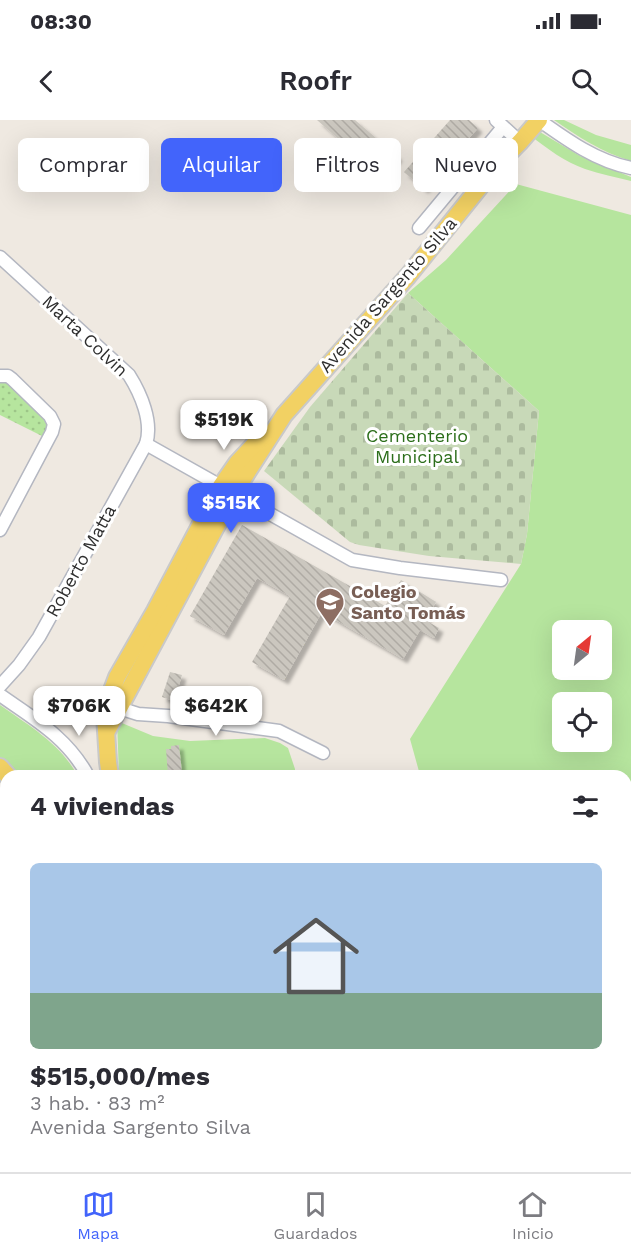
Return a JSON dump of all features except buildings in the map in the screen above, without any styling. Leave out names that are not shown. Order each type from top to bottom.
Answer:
[{"type":"main road","name":"Avenida Sargento Silva","points":[[107,731],[149,653],[227,489],[237,463],[284,415],[408,276],[499,163],[539,120]]},
{"type":"main road","name":"Avenida Sargento Silva","points":[[109,770],[106,710],[119,672],[227,489]]},
{"type":"street","points":[[539,120],[572,143],[598,157],[631,168]]},
{"type":"street","points":[[500,123],[520,142]]},
{"type":"street","name":"Avenida Sargento Silva","points":[[419,228],[500,123]]},
{"type":"street","name":"Marta Colvin","points":[[0,257],[129,375],[139,394],[149,429]]},
{"type":"street","points":[[0,376],[8,376],[12,379],[50,416],[54,428],[0,530]]},
{"type":"street","name":"Roberto Matta","points":[[0,686],[39,637],[146,444],[149,429]]},
{"type":"street","points":[[146,444],[352,560],[501,580]]},
{"type":"street","points":[[0,695],[56,736],[78,758],[84,770]]},
{"type":"street","points":[[119,708],[138,714],[279,731],[323,753]]},
{"type":"green space","points":[[554,120],[564,120],[596,135],[631,145],[631,161],[600,149]]},
{"type":"green space","points":[[540,132],[580,156],[631,177],[631,181],[591,171],[571,163],[532,137]]},
{"type":"green space","points":[[518,185],[631,215],[631,770],[419,770],[410,739],[521,564],[527,534],[539,411],[408,293],[446,260],[509,192],[518,192]]},
{"type":"green space","name":"Cementerio Municipal","points":[[408,293],[539,411],[527,534],[521,564],[429,556],[350,542],[264,471],[310,407]]},
{"type":"green space","points":[[5,379],[49,420],[46,438],[0,415],[0,380]]},
{"type":"green space","points":[[0,705],[53,745],[74,770],[13,770],[0,758]]},
{"type":"green space","points":[[117,721],[153,736],[190,741],[265,738],[288,748],[295,769],[295,770],[119,770]]},
{"type":"place","name":"Colegio Santo Tomás","points":[[330,628]]}]
